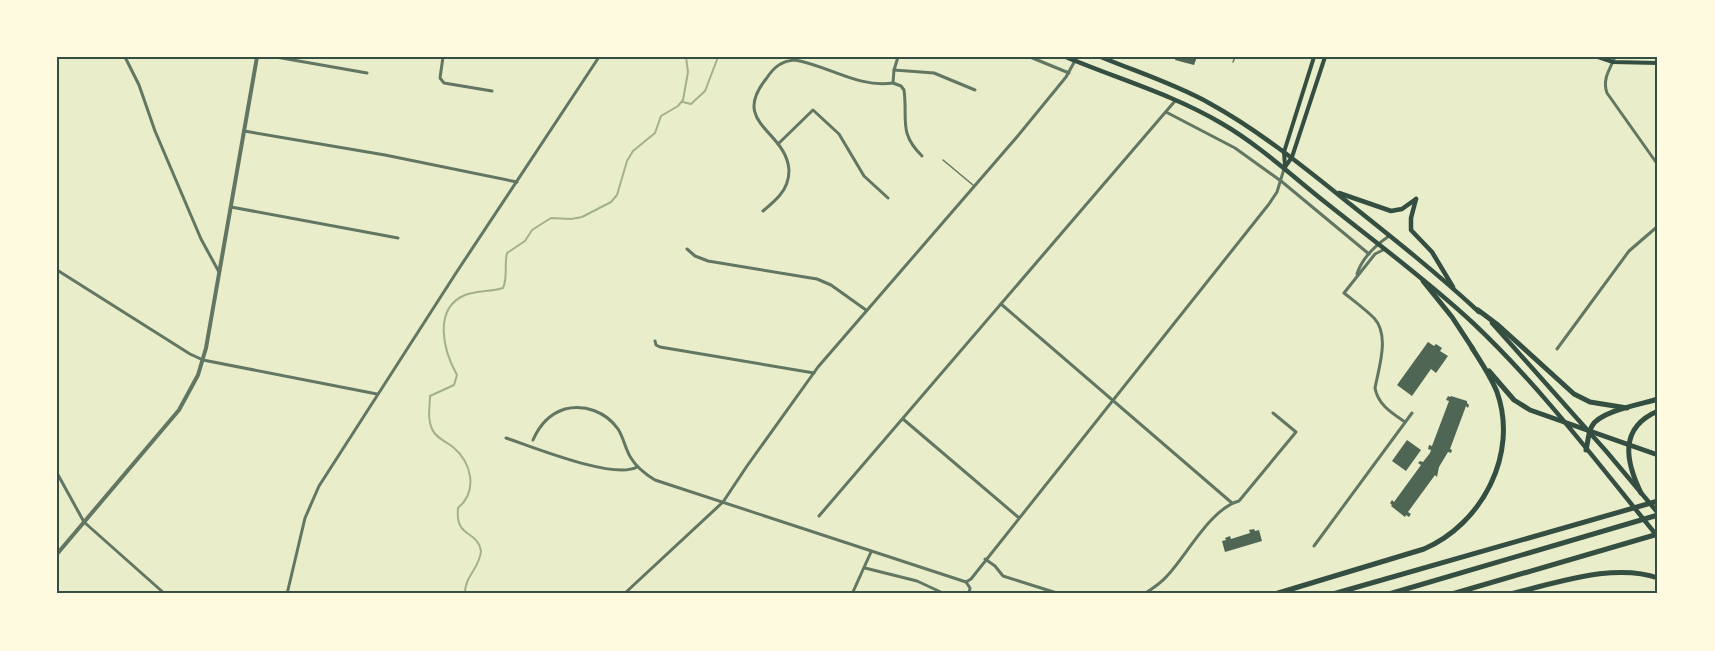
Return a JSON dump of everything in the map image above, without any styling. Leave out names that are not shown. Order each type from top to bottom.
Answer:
[{"type":"highway","points":[[1275,594],[1424,549],[1450,534],[1474,511],[1494,476],[1501,453],[1503,433],[1497,393],[1452,317],[1423,280]]},
{"type":"highway","points":[[1478,310],[1498,325],[1574,394],[1590,402],[1627,408]]},
{"type":"highway","points":[[1472,348],[1514,400],[1540,414],[1658,455]]},
{"type":"highway","points":[[1586,450],[1592,425],[1601,418],[1658,399]]},
{"type":"highway","points":[[1641,493],[1630,476],[1628,456],[1631,437],[1638,425],[1658,411]]},
{"type":"highway","points":[[1333,594],[1658,499]]},
{"type":"highway","points":[[1389,594],[1658,514]]},
{"type":"highway","points":[[1452,594],[1658,536]]},
{"type":"highway","points":[[1509,594],[1612,572],[1635,572],[1658,578]]},
{"type":"main road","points":[[1066,57],[1177,99],[1237,133],[1285,167],[1300,182],[1423,280],[1474,324],[1507,358],[1658,536]]},
{"type":"main road","points":[[1101,57],[1208,103],[1292,157],[1478,310],[1630,476]]},
{"type":"main road","points":[[1285,167],[1284,152],[1314,57]]},
{"type":"main road","points":[[1285,167],[1292,157],[1325,57]]},
{"type":"main road","points":[[1598,57],[1658,63]]},
{"type":"main road","points":[[1332,189],[1391,211],[1402,209],[1416,199],[1411,218],[1412,230],[1432,252],[1456,291]]},
{"type":"main road","points":[[1641,493],[1658,514]]},
{"type":"street","points":[[125,57],[139,85],[188,211],[219,272]]},
{"type":"street","points":[[57,554],[179,410],[194,386],[203,360],[257,57]]},
{"type":"street","points":[[276,57],[366,74]]},
{"type":"street","points":[[443,57],[440,78],[444,83],[492,92]]},
{"type":"street","points":[[287,594],[301,531],[311,503],[377,394],[599,57]]},
{"type":"street","points":[[893,83],[897,57]]},
{"type":"street","points":[[1030,57],[1069,73]]},
{"type":"street","points":[[624,594],[723,502],[814,373],[1069,73],[1076,59]]},
{"type":"street","points":[[1614,59],[1605,82],[1607,93],[1658,165]]},
{"type":"street","points":[[763,211],[779,196],[789,175],[787,157],[758,121],[754,112],[754,101],[758,89],[773,70],[784,61],[805,62],[865,83],[880,85],[893,83],[901,86],[904,90],[907,134],[912,146],[922,156]]},
{"type":"street","points":[[894,70],[934,73],[975,90]]},
{"type":"street","points":[[819,516],[1177,99]]},
{"type":"street","points":[[778,144],[813,110],[839,135],[864,176],[888,198]]},
{"type":"street","points":[[1166,112],[1235,148],[1281,181],[1369,254]]},
{"type":"street","points":[[244,131],[385,155],[517,182]]},
{"type":"street","points":[[966,582],[971,579],[1269,204],[1277,192],[1285,167]]},
{"type":"street","points":[[231,207],[398,238]]},
{"type":"street","points":[[1557,349],[1629,251],[1658,226]]},
{"type":"street","points":[[1357,275],[1359,267],[1369,254],[1389,236]]},
{"type":"street","points":[[687,249],[695,256],[708,261],[817,279],[831,285],[866,310]]},
{"type":"street","points":[[1385,249],[1376,254],[1344,293],[1374,318],[1380,328],[1382,345],[1375,388],[1376,395],[1382,405],[1405,422]]},
{"type":"street","points":[[57,270],[189,354],[203,360],[377,394]]},
{"type":"street","points":[[1001,304],[1232,503]]},
{"type":"street","points":[[655,341],[660,348],[814,373]]},
{"type":"street","points":[[533,440],[541,425],[556,413],[573,408],[591,409],[606,417],[618,429],[637,467],[655,480],[966,582],[970,588],[969,594]]},
{"type":"street","points":[[1144,594],[1167,577],[1216,515],[1232,503],[1239,501],[1296,432],[1273,413]]},
{"type":"street","points":[[1314,546],[1412,413]]},
{"type":"street","points":[[903,419],[1019,518]]},
{"type":"street","points":[[506,438],[613,471],[627,471],[637,467]]},
{"type":"street","points":[[57,473],[84,522],[165,594]]},
{"type":"street","points":[[852,594],[872,552]]},
{"type":"street","points":[[985,559],[1003,576],[1060,594]]},
{"type":"street","points":[[865,568],[917,581],[945,594]]},
{"type":"lane","points":[[1233,62],[1235,57]]},
{"type":"lane","points":[[943,160],[974,186]]},
{"type":"building","points":[[1176,57],[1197,57],[1194,65],[1175,60]]},
{"type":"building","points":[[1428,342],[1442,348],[1440,351],[1448,356],[1436,373],[1431,369],[1412,396],[1397,385]]},
{"type":"building","points":[[1448,396],[1467,401],[1468,408],[1466,406],[1450,449],[1451,453],[1448,452],[1439,467],[1437,477],[1435,475],[1408,512],[1411,514],[1409,517],[1406,515],[1405,517],[1390,503],[1392,500],[1394,502],[1421,465],[1418,463],[1423,462],[1430,453],[1429,445],[1432,446],[1449,401],[1446,400]]},
{"type":"building","points":[[1407,440],[1421,450],[1406,471],[1392,461]]},
{"type":"building","points":[[1249,530],[1259,530],[1262,541],[1225,552],[1222,541],[1226,540],[1225,538],[1230,536],[1231,539],[1250,533]]},
{"type":"waterway","points":[[465,594],[467,582],[481,551],[479,544],[463,529],[458,518],[458,508],[468,494],[470,477],[465,461],[453,447],[438,437],[430,425],[429,417],[430,396],[454,385],[457,375],[445,343],[445,320],[448,310],[465,295],[503,288],[507,253],[525,241],[532,230],[551,218],[582,217],[611,202],[617,195],[627,161],[633,151],[655,133],[661,116],[678,106],[683,100],[688,72],[686,57]]},
{"type":"waterway","points":[[683,102],[691,104],[705,91],[718,57]]}]
